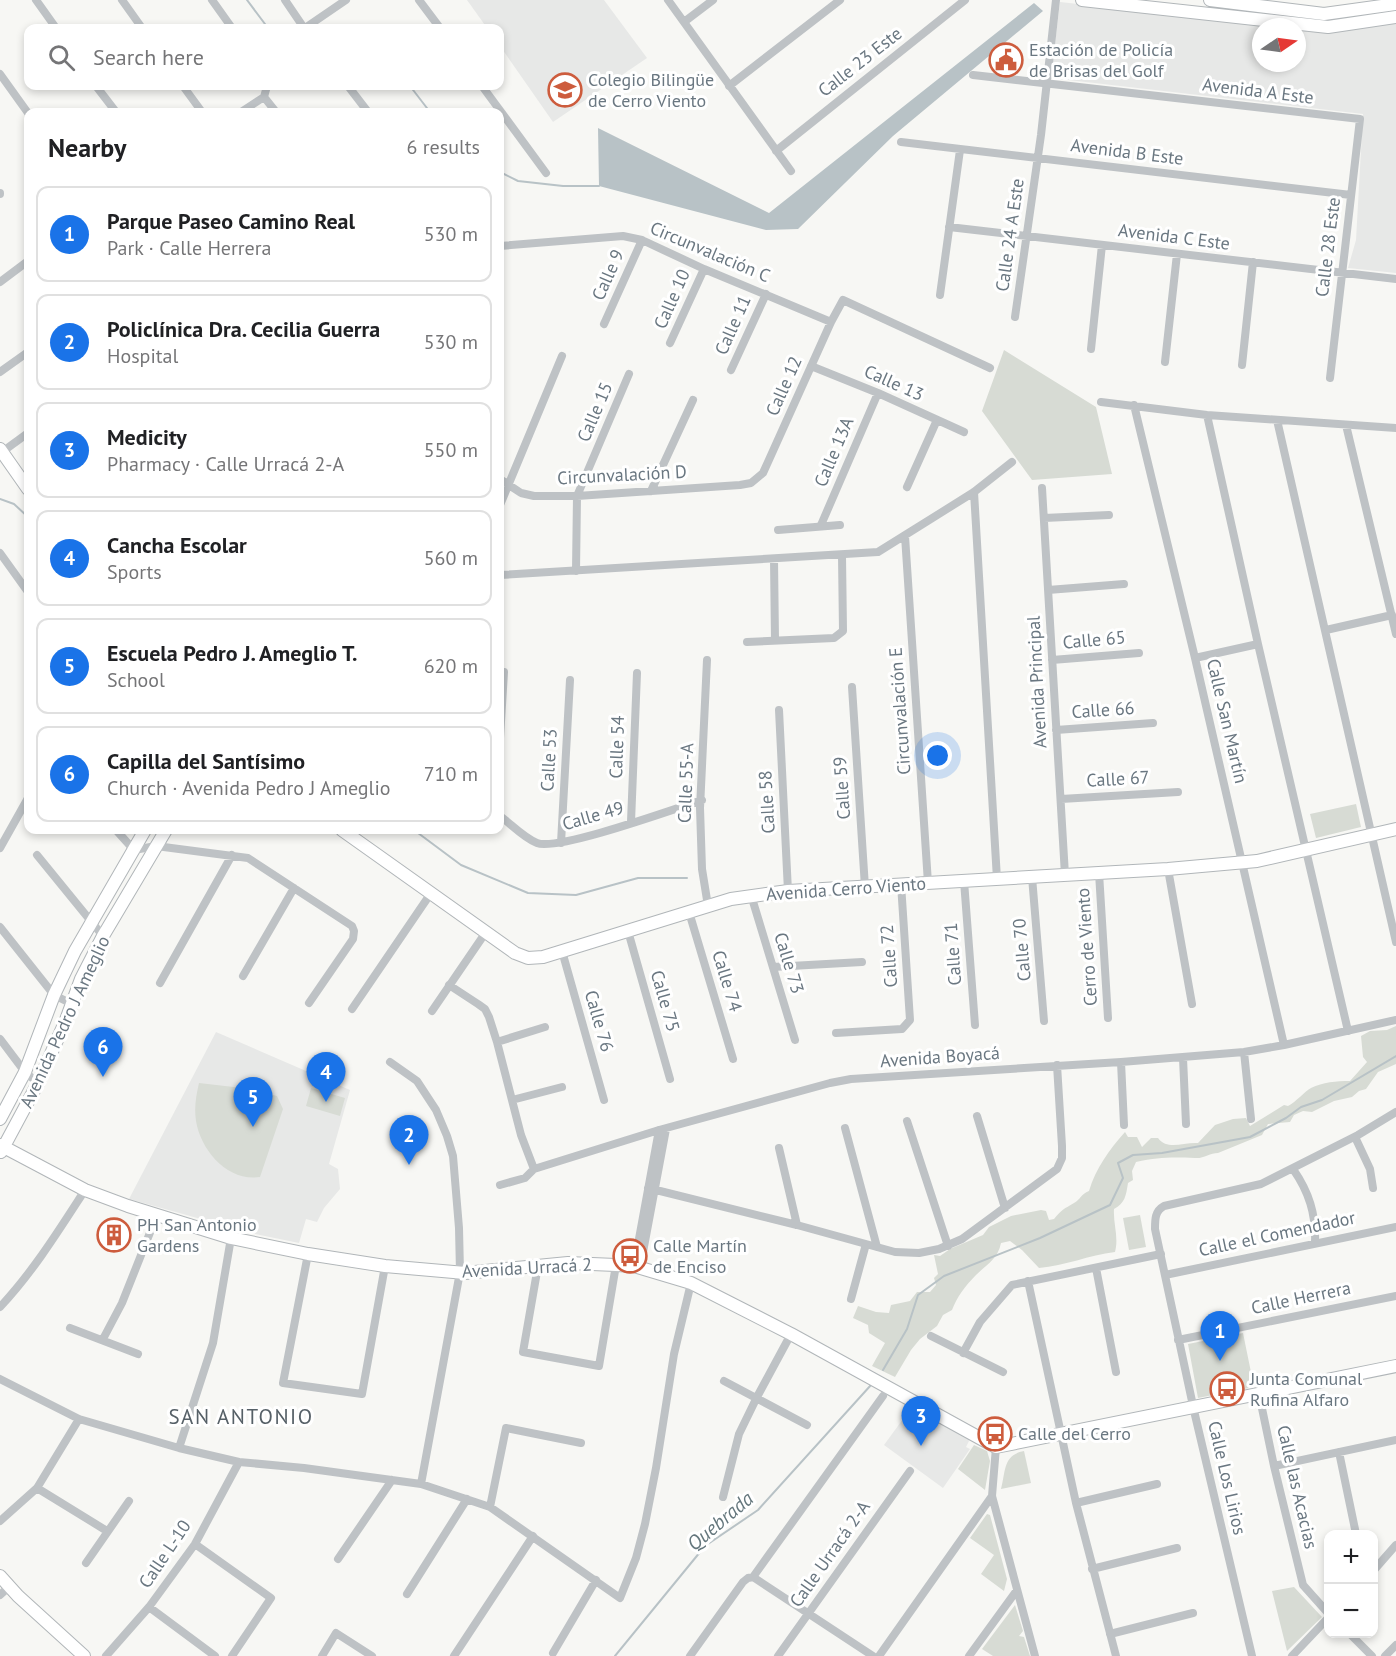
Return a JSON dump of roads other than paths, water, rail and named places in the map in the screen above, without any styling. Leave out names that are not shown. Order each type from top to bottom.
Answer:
[{"type":"street","points":[[36,0],[53,24]]},
{"type":"street","points":[[122,0],[139,24]]},
{"type":"street","points":[[212,0],[229,24]]},
{"type":"street","points":[[285,0],[302,24]]},
{"type":"street","points":[[311,24],[346,0]]},
{"type":"street","points":[[419,0],[437,24]]},
{"type":"street","points":[[668,0],[791,171]]},
{"type":"street","points":[[684,22],[713,0]]},
{"type":"street","points":[[729,86],[840,0]]},
{"type":"street","name":"Calle 23 Este","points":[[776,151],[965,0]]},
{"type":"street","name":"Calle 24 A Este","points":[[1015,317],[1028,237],[1056,0]]},
{"type":"street","points":[[1082,0],[1328,27],[1396,17]]},
{"type":"street","points":[[1210,0],[1324,14],[1396,4]]},
{"type":"street","points":[[0,74],[25,108]]},
{"type":"street","name":"Avenida A Este","points":[[973,75],[1360,120]]},
{"type":"street","points":[[99,90],[113,108]]},
{"type":"street","points":[[186,90],[199,108]]},
{"type":"street","points":[[247,108],[264,97],[266,90]]},
{"type":"street","points":[[351,90],[366,108]]},
{"type":"street","points":[[485,90],[498,108]]},
{"type":"street","points":[[264,97],[273,108]]},
{"type":"street","points":[[504,116],[546,173]]},
{"type":"street","name":"Calle 28 Este","points":[[1330,378],[1360,120]]},
{"type":"street","name":"Avenida B Este","points":[[901,142],[1350,195]]},
{"type":"street","points":[[940,294],[960,150]]},
{"type":"street","name":"Avenida C Este","points":[[949,227],[1396,279]]},
{"type":"street","name":"Circunvalación C","points":[[504,246],[623,237],[642,240],[831,322]]},
{"type":"street","name":"Calle 9","points":[[604,324],[642,240]]},
{"type":"street","points":[[1091,349],[1102,245]]},
{"type":"street","points":[[1165,362],[1177,254]]},
{"type":"street","points":[[1242,365],[1253,262]]},
{"type":"street","points":[[0,282],[24,264]]},
{"type":"street","name":"Calle 10","points":[[670,343],[704,268]]},
{"type":"street","name":"Calle 11","points":[[732,370],[766,294]]},
{"type":"street","name":"Calle 12","points":[[751,483],[763,473],[843,300],[990,368]]},
{"type":"street","points":[[0,372],[24,355]]},
{"type":"street","points":[[504,496],[562,356]]},
{"type":"street","name":"Calle 13","points":[[811,366],[964,432]]},
{"type":"street","name":"Calle 15","points":[[577,496],[629,374]]},
{"type":"street","name":"Calle 13A","points":[[821,525],[878,393]]},
{"type":"street","points":[[651,491],[693,400]]},
{"type":"street","points":[[1101,402],[1207,415],[1396,428]]},
{"type":"street","name":"Calle San Martín","points":[[1134,405],[1284,1045]]},
{"type":"street","points":[[1207,415],[1347,1031]]},
{"type":"street","points":[[907,487],[937,420]]},
{"type":"street","points":[[1277,420],[1396,942]]},
{"type":"street","points":[[1346,425],[1396,634]]},
{"type":"street","points":[[24,436],[1,451],[24,483]]},
{"type":"street","points":[[504,575],[878,552],[974,492],[1012,462]]},
{"type":"street","name":"Circunvalación D","points":[[504,482],[528,495],[577,496],[751,483]]},
{"type":"street","name":"Avenida Principal","points":[[1042,488],[1065,875]]},
{"type":"street","points":[[974,492],[997,879]]},
{"type":"street","points":[[576,572],[577,496]]},
{"type":"street","points":[[1044,518],[1108,514]]},
{"type":"street","points":[[778,530],[840,525]]},
{"type":"street","name":"Circunvalación E","points":[[906,536],[928,883]]},
{"type":"street","points":[[0,553],[24,586]]},
{"type":"street","points":[[747,642],[834,638],[843,631],[842,556]]},
{"type":"street","points":[[774,559],[775,640]]},
{"type":"street","points":[[1048,590],[1124,584]]},
{"type":"street","points":[[1326,630],[1392,615]]},
{"type":"street","points":[[1195,658],[1258,644]]},
{"type":"street","name":"Calle 65","points":[[1052,660],[1139,653]]},
{"type":"street","name":"Calle 55-A","points":[[707,660],[702,869],[708,906]]},
{"type":"street","name":"Calle 54","points":[[631,822],[637,673]]},
{"type":"street","name":"Calle 53","points":[[561,843],[570,680]]},
{"type":"street","name":"Calle 59","points":[[852,687],[865,886]]},
{"type":"street","name":"Calle 58","points":[[779,710],[788,891]]},
{"type":"street","name":"Calle 66","points":[[1056,730],[1153,723]]},
{"type":"street","name":"Calle 67","points":[[1061,799],[1178,792]]},
{"type":"street","name":"Calle 49","points":[[504,819],[536,843],[550,846],[702,800]]},
{"type":"street","points":[[0,848],[24,805]]},
{"type":"street","name":"Avenida Cerro Viento","points":[[348,834],[515,953],[528,958],[562,951],[751,895],[865,886],[1168,869],[1242,862],[1396,830]]},
{"type":"street","points":[[120,834],[134,850],[156,846],[248,858],[352,926],[354,931],[352,939],[309,1003]]},
{"type":"street","name":"Avenida Pedro J Ameglio","points":[[0,1119],[25,1072],[54,995],[75,951],[143,834]]},
{"type":"street","name":"Avenida Pedro J Ameglio","points":[[1,1148],[38,1083],[81,979],[103,936],[164,834]]},
{"type":"street","points":[[37,855],[103,936]]},
{"type":"street","points":[[160,983],[232,855]]},
{"type":"street","points":[[1168,869],[1192,1004]]},
{"type":"street","name":"Cerro de Viento","points":[[1099,873],[1108,1018]]},
{"type":"street","name":"Calle 70","points":[[1032,877],[1044,1021]]},
{"type":"street","name":"Calle 71","points":[[964,881],[975,1024]]},
{"type":"street","name":"Calle 72","points":[[836,1033],[902,1029],[910,1020],[901,884]]},
{"type":"street","points":[[243,976],[294,888]]},
{"type":"street","points":[[352,1009],[431,893]]},
{"type":"street","name":"Calle 73","points":[[751,895],[795,1040]]},
{"type":"street","name":"Calle 74","points":[[689,912],[733,1059]]},
{"type":"street","points":[[0,927],[54,995],[72,1004]]},
{"type":"street","name":"Calle 75","points":[[628,931],[670,1079]]},
{"type":"street","points":[[432,1011],[486,932]]},
{"type":"street","name":"Calle 76","points":[[562,951],[604,1100]]},
{"type":"street","points":[[773,967],[862,962]]},
{"type":"street","points":[[449,985],[485,1009],[497,1042],[521,1135],[534,1169]]},
{"type":"street","name":"Avenida Boyacá","points":[[500,1185],[525,1178],[534,1169],[662,1130],[851,1079],[1183,1058],[1244,1052],[1396,1020]]},
{"type":"street","points":[[497,1042],[545,1027]]},
{"type":"street","points":[[0,1039],[25,1072],[38,1083]]},
{"type":"street","points":[[1244,1052],[1251,1119]]},
{"type":"street","points":[[1183,1058],[1186,1124]]},
{"type":"street","points":[[390,1062],[417,1081],[436,1110],[453,1156],[456,1192],[460,1272],[421,1484]]},
{"type":"street","points":[[1121,1062],[1124,1125]]},
{"type":"street","points":[[652,1188],[895,1252],[919,1253],[948,1246],[962,1239],[1057,1169],[1062,1158],[1057,1065]]},
{"type":"street","points":[[512,1100],[562,1087]]},
{"type":"street","name":"Calle Los Lirios","points":[[1252,1656],[1178,1340],[1155,1221],[1160,1208],[1251,1188],[1276,1178],[1355,1137],[1396,1112]]},
{"type":"street","points":[[976,1116],[1005,1208]]},
{"type":"street","points":[[908,1121],[948,1246]]},
{"type":"street","points":[[845,1128],[877,1247]]},
{"type":"street","points":[[637,1267],[662,1130]]},
{"type":"street","points":[[1355,1137],[1370,1169],[1373,1188]]},
{"type":"street","name":"Avenida Urracá 2","points":[[1,1148],[85,1190],[157,1215],[231,1238],[308,1254],[385,1266],[460,1272],[568,1263],[616,1264],[637,1267],[691,1283],[791,1334],[996,1447]]},
{"type":"street","points":[[779,1148],[797,1225]]},
{"type":"street","points":[[1293,1168],[1309,1196],[1315,1220],[1315,1242]]},
{"type":"street","points":[[0,1307],[38,1259],[85,1190]]},
{"type":"street","points":[[103,1339],[122,1303],[157,1215]]},
{"type":"street","name":"Calle el Comendador","points":[[1165,1275],[1396,1227]]},
{"type":"street","points":[[178,1448],[213,1343],[231,1238]]},
{"type":"street","points":[[851,1299],[866,1244]]},
{"type":"street","points":[[308,1254],[283,1383],[362,1394],[385,1266]]},
{"type":"street","points":[[963,1353],[980,1322],[1012,1285],[1161,1254]]},
{"type":"street","points":[[538,1266],[523,1352],[599,1366],[616,1264]]},
{"type":"street","points":[[1096,1268],[1116,1372]]},
{"type":"street","points":[[1028,1281],[1076,1503],[1116,1656]]},
{"type":"street","points":[[0,1379],[79,1419],[178,1448],[239,1462],[304,1468],[421,1484],[490,1507],[620,1598],[636,1558],[656,1468],[674,1354],[691,1283]]},
{"type":"street","name":"Calle Herrera","points":[[1178,1340],[1396,1296]]},
{"type":"street","points":[[70,1328],[138,1354]]},
{"type":"street","points":[[723,1497],[739,1434],[791,1334]]},
{"type":"street","points":[[931,1336],[1003,1372]]},
{"type":"street","points":[[1035,1656],[992,1496],[996,1447],[1396,1366]]},
{"type":"street","points":[[724,1381],[807,1425]]},
{"type":"street","name":"Calle las Acacias","points":[[1259,1394],[1303,1585],[1324,1608]]},
{"type":"street","points":[[753,1577],[883,1396]]},
{"type":"street","points":[[0,1521],[37,1488],[79,1419]]},
{"type":"street","points":[[490,1507],[506,1428],[581,1443]]},
{"type":"street","points":[[1274,1466],[1396,1440]]},
{"type":"street","points":[[1339,1452],[1355,1530]]},
{"type":"street","name":"Calle L-10","points":[[106,1656],[149,1607],[195,1544],[239,1462]]},
{"type":"street","name":"Calle Urracá 2-A","points":[[778,1656],[910,1471]]},
{"type":"street","points":[[338,1560],[392,1480]]},
{"type":"street","points":[[1076,1503],[1157,1484]]},
{"type":"street","points":[[37,1488],[107,1531]]},
{"type":"street","points":[[879,1656],[992,1496]]},
{"type":"street","points":[[407,1594],[467,1499]]},
{"type":"street","points":[[86,1563],[129,1502]]},
{"type":"street","points":[[454,1656],[533,1536]]},
{"type":"street","points":[[195,1544],[271,1598],[232,1656]]},
{"type":"street","points":[[1378,1565],[1396,1545]]},
{"type":"street","points":[[1092,1569],[1177,1548]]},
{"type":"street","points":[[0,1576],[84,1656]]},
{"type":"street","points":[[690,1656],[743,1582],[753,1577],[873,1656]]},
{"type":"street","points":[[553,1653],[596,1580]]},
{"type":"street","points":[[0,1595],[10,1586]]},
{"type":"street","points":[[969,1656],[1017,1590]]},
{"type":"street","points":[[149,1607],[215,1656]]},
{"type":"street","points":[[1110,1634],[1193,1613]]},
{"type":"street","points":[[1292,1656],[1324,1623]]},
{"type":"street","points":[[322,1656],[336,1633],[372,1656]]},
{"type":"street","points":[[1354,1638],[1372,1656]]},
{"type":"street","points":[[1385,1656],[1396,1645]]},
{"type":"waterway","points":[[247,0],[265,24]]},
{"type":"waterway","points":[[413,90],[427,108]]},
{"type":"waterway","points":[[504,174],[518,181],[563,186],[599,186]]},
{"type":"waterway","points":[[0,499],[14,504],[24,513]]},
{"type":"waterway","points":[[419,834],[461,865],[528,893],[576,895],[638,878],[687,878]]},
{"type":"waterway","points":[[883,1370],[907,1329],[918,1295],[944,1276],[1040,1238],[1110,1205],[1123,1178],[1118,1163],[1133,1155],[1162,1153],[1250,1137],[1286,1118],[1301,1107],[1322,1100],[1396,1056]]},
{"type":"waterway","name":"Quebrada","points":[[615,1656],[705,1546],[758,1510],[871,1385]]},
{"type":"place","name":"Estación de Policía de Brisas del Golf","points":[[1006,60]]},
{"type":"place","name":"Colegio Bilingüe de Cerro Viento","points":[[565,90]]},
{"type":"place","name":"Capilla del Santísimo","points":[[103,1077]]},
{"type":"place","name":"Cancha Escolar","points":[[326,1102]]},
{"type":"place","name":"Escuela Pedro J. Ameglio T.","points":[[253,1127]]},
{"type":"place","name":"Policlínica Dra. Cecilia Guerra","points":[[409,1165]]},
{"type":"place","name":"PH San Antonio Gardens","points":[[114,1235]]},
{"type":"place","name":"Calle Martín de Enciso","points":[[630,1256]]},
{"type":"place","name":"Parque Paseo Camino Real","points":[[1220,1361]]},
{"type":"place","name":"Junta Comunal Rufina Alfaro","points":[[1227,1389]]},
{"type":"place","name":"Calle del Cerro","points":[[995,1434]]},
{"type":"place","name":"Medicity","points":[[921,1446]]},
{"type":"district","name":"SAN ANTONIO","points":[[241,1417]]}]
